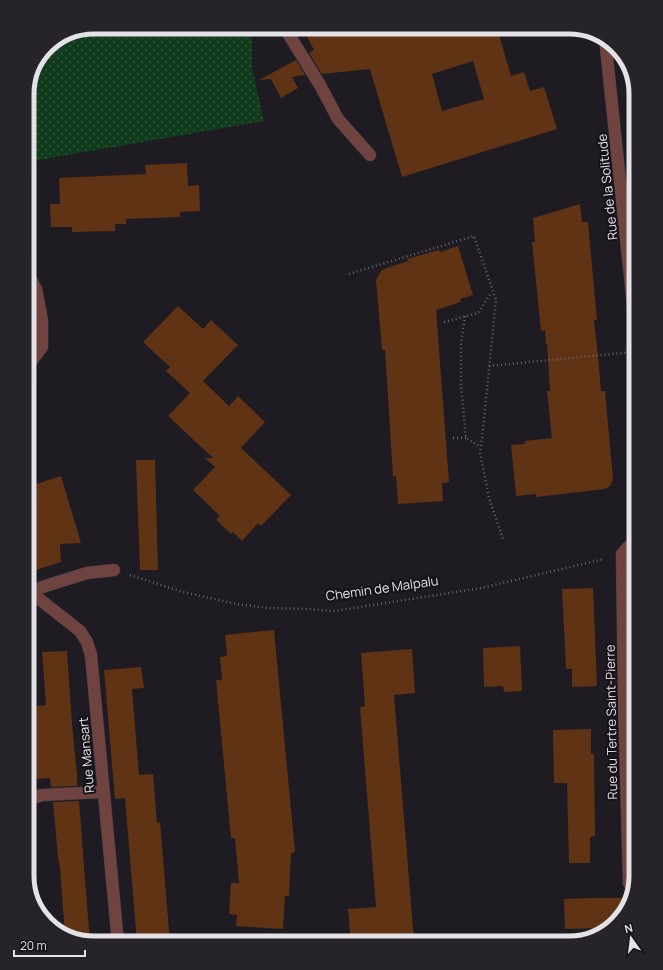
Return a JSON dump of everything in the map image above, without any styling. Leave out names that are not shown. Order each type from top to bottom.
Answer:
[{"type":"street","points":[[288,34],[320,85],[338,119],[370,155]]},
{"type":"street","name":"Rue de la Solitude","points":[[606,46],[629,267]]},
{"type":"street","points":[[34,286],[42,320],[42,347],[34,358]]},
{"type":"street","points":[[622,554],[629,546]]},
{"type":"street","name":"Rue du Tertre Saint-Pierre","points":[[622,554],[624,709],[629,877]]},
{"type":"street","points":[[34,590],[87,573],[114,570]]},
{"type":"street","name":"Rue Mansart","points":[[34,596],[80,631],[87,642],[91,655],[117,936]]},
{"type":"street","points":[[34,798],[42,795],[104,792]]},
{"type":"path","points":[[349,274],[474,236],[496,300],[480,453],[489,498],[503,539]]},
{"type":"path","points":[[444,322],[478,313],[491,293]]},
{"type":"path","points":[[465,316],[461,343],[461,385],[466,438]]},
{"type":"path","points":[[489,366],[629,353]]},
{"type":"path","points":[[453,438],[466,438],[481,447]]},
{"type":"path","name":"Chemin de Malpalu","points":[[114,570],[183,592],[236,604],[268,608],[335,611],[480,588],[622,554]]},
{"type":"green space","points":[[252,34],[252,68],[264,121],[34,161],[34,90],[36,78],[44,60],[51,51],[60,44],[82,35]]},
{"type":"building","points":[[306,34],[499,34],[511,76],[524,72],[530,91],[544,87],[557,129],[402,177],[370,69],[322,74],[309,53],[314,50]],"holes":[[[473,61],[484,99],[442,111],[432,74]]]},
{"type":"building","points":[[296,60],[305,75],[292,77],[298,88],[281,98],[271,79],[259,80]]},
{"type":"building","points":[[187,163],[188,186],[199,185],[200,211],[180,212],[180,217],[126,219],[126,224],[115,224],[115,231],[72,232],[72,227],[51,227],[50,204],[60,204],[59,178],[146,174],[145,165]]},
{"type":"building","points":[[580,204],[582,222],[588,222],[597,320],[594,320],[601,391],[605,391],[613,479],[610,486],[605,489],[536,497],[536,494],[516,496],[511,445],[525,444],[525,441],[552,438],[547,391],[550,391],[547,344],[545,330],[541,331],[532,242],[535,242],[533,218]]},
{"type":"building","points":[[458,246],[473,295],[460,299],[461,302],[436,310],[449,482],[442,483],[443,501],[398,504],[396,476],[393,476],[385,350],[382,350],[376,280],[381,271],[408,261],[407,259],[439,250],[440,252]]},
{"type":"building","points":[[178,306],[203,329],[211,320],[238,345],[203,381],[229,406],[238,396],[265,422],[241,448],[291,495],[261,526],[258,523],[242,541],[233,532],[231,534],[216,520],[220,516],[193,490],[215,467],[205,458],[213,458],[168,416],[190,393],[166,371],[170,367],[143,342]]},
{"type":"building","points":[[136,460],[155,460],[158,570],[140,570]]},
{"type":"building","points":[[61,476],[81,543],[60,544],[61,562],[34,571],[34,485]]},
{"type":"building","points":[[593,588],[597,686],[572,687],[572,669],[566,669],[562,589]]},
{"type":"building","points":[[274,630],[295,852],[291,853],[289,896],[285,896],[283,929],[236,926],[237,915],[229,914],[231,883],[239,883],[235,838],[231,838],[216,680],[222,680],[220,657],[227,656],[225,635]]},
{"type":"building","points":[[520,646],[522,691],[504,692],[503,686],[484,687],[483,648]]},
{"type":"building","points":[[412,649],[415,693],[394,695],[414,936],[350,936],[348,909],[376,907],[360,707],[365,706],[361,653]]},
{"type":"building","points":[[67,651],[77,786],[51,787],[50,778],[34,779],[34,706],[46,705],[42,652]]},
{"type":"building","points":[[141,667],[144,688],[132,689],[139,775],[153,774],[157,823],[160,822],[169,936],[136,936],[125,798],[115,799],[104,670]]},
{"type":"building","points":[[591,729],[591,754],[594,754],[595,836],[590,837],[590,863],[569,863],[567,783],[554,783],[553,730]]},
{"type":"building","points":[[79,801],[89,936],[74,933],[65,929],[53,802]]},
{"type":"building","points":[[624,898],[613,918],[599,928],[565,929],[564,899]]}]
